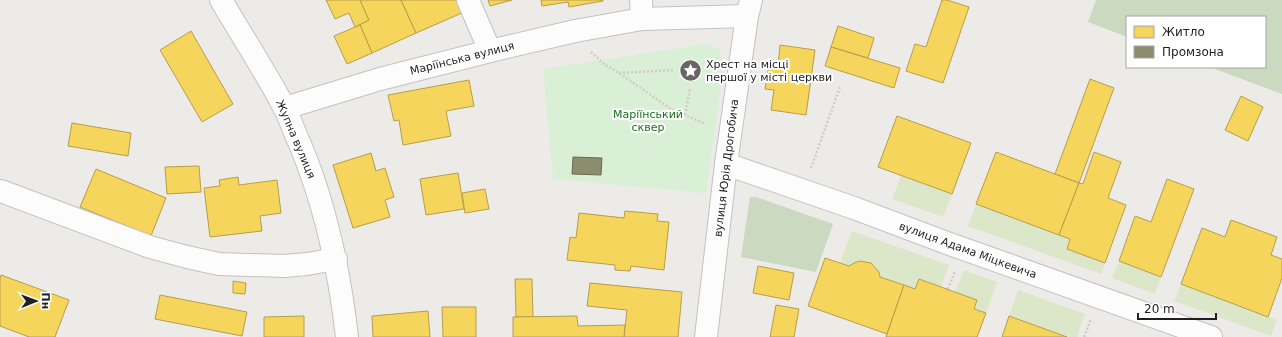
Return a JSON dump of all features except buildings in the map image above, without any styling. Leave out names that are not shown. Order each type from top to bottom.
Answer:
[{"type":"street","name":"Жупна вулиця","points":[[221,0],[285,108],[308,161],[324,212],[336,259],[347,337]]},
{"type":"street","points":[[468,0],[490,51]]},
{"type":"street","name":"Маріїнська вулиця","points":[[285,108],[380,79],[575,31],[641,10],[749,8]]},
{"type":"street","name":"вулиця Юрія Дрогобича","points":[[706,337],[726,164],[749,8]]},
{"type":"street","name":"вулиця Адама Міцкевича","points":[[726,164],[854,208],[947,243],[1211,337]]},
{"type":"street","points":[[1,191],[150,247],[219,264],[284,266],[336,259]]},
{"type":"path","points":[[593,55],[671,108],[711,126]]},
{"type":"path","points":[[619,72],[673,70]]},
{"type":"path","points":[[810,172],[840,87]]},
{"type":"path","points":[[685,115],[690,89]]},
{"type":"path","points":[[948,289],[956,268]]},
{"type":"path","points":[[1084,337],[1091,316]]},
{"type":"green space","points":[[1096,0],[1282,0],[1282,94],[1213,68],[1266,68],[1266,16],[1126,16],[1126,37],[1088,22]]},
{"type":"green space","name":"Маріїнський сквер","points":[[705,44],[716,48],[721,53],[723,71],[706,193],[553,179],[543,69]]},
{"type":"green space","points":[[901,176],[952,194],[943,217],[892,199]]},
{"type":"green space","points":[[750,197],[756,197],[833,224],[816,272],[741,257]]},
{"type":"green space","points":[[976,204],[1070,239],[1067,249],[1105,263],[1101,274],[968,226]]},
{"type":"green space","points":[[852,231],[949,265],[941,287],[920,279],[915,289],[880,277],[875,268],[868,262],[858,262],[849,266],[840,263]]},
{"type":"green space","points":[[1119,261],[1161,277],[1155,294],[1112,278]]},
{"type":"green space","points":[[964,270],[997,282],[986,313],[974,309],[977,300],[955,292]]},
{"type":"green space","points":[[1181,284],[1277,320],[1271,336],[1174,301]]},
{"type":"green space","points":[[1018,290],[1085,314],[1077,337],[1067,337],[1009,316]]},
{"type":"place","name":"Хрест на місці першої у місті церкви","points":[[691,70]]}]
